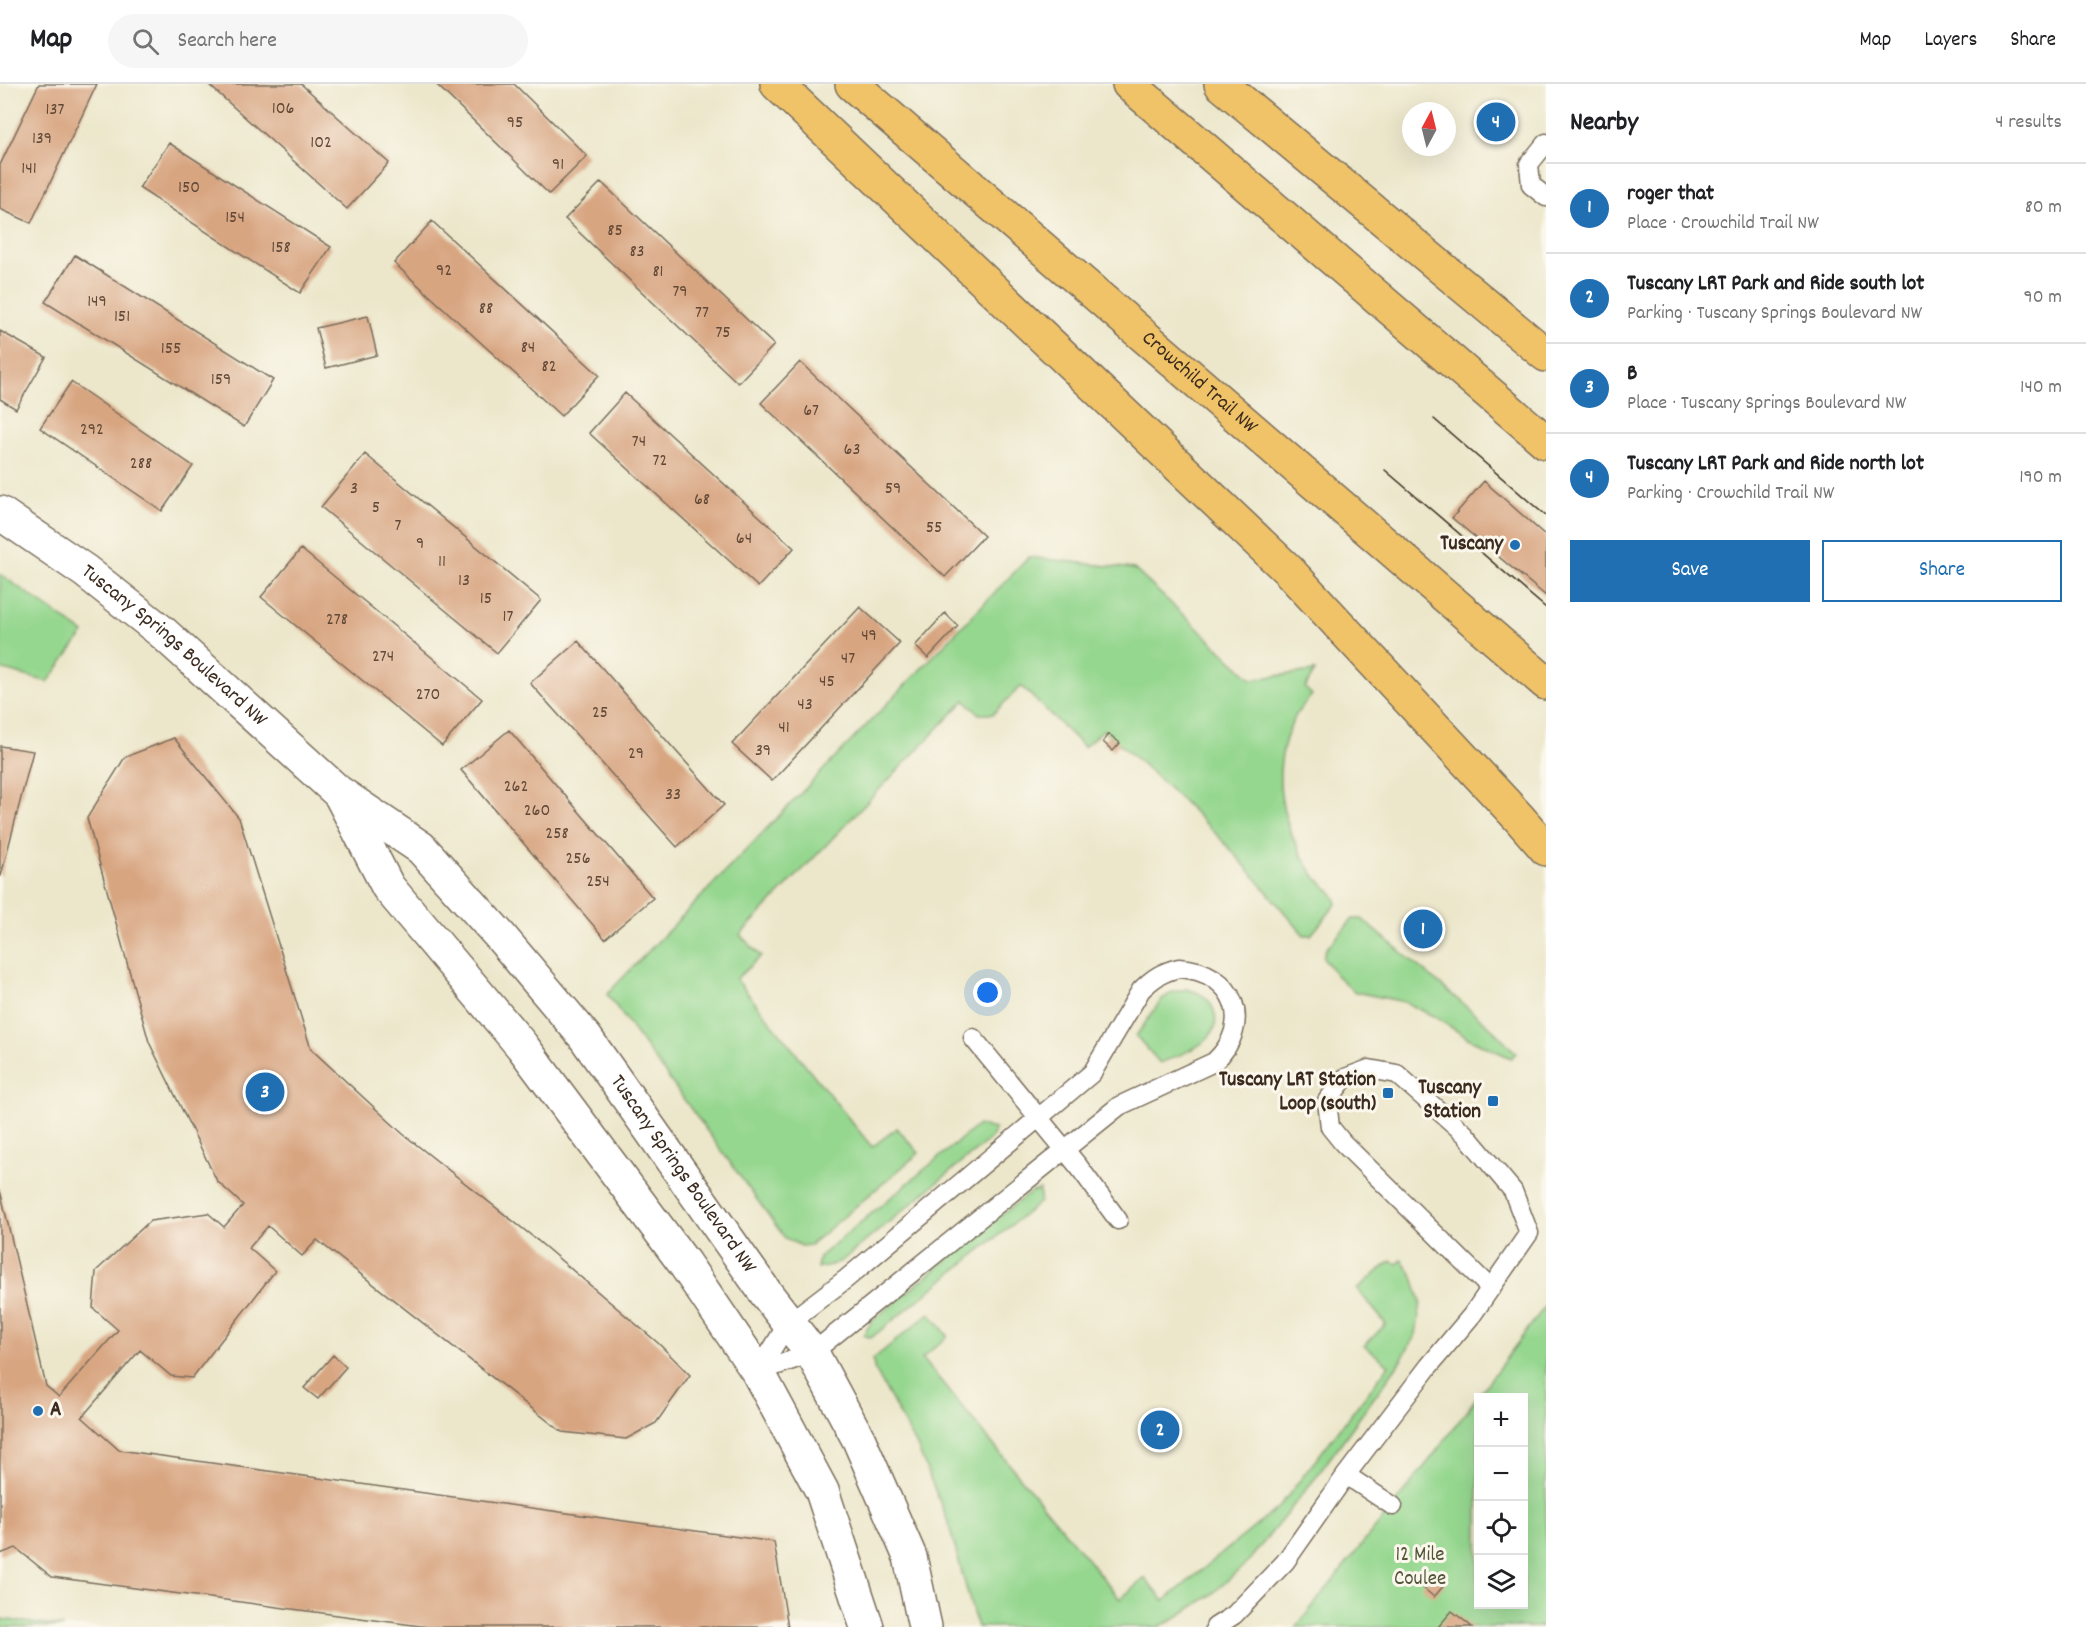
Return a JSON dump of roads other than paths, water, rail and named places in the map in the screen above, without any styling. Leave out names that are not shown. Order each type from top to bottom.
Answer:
[{"type":"highway","points":[[777,84],[1288,570],[1520,818],[1546,849]]},
{"type":"highway","name":"Crowchild Trail NW","points":[[852,84],[1546,682]]},
{"type":"highway","points":[[1129,84],[1546,442]]},
{"type":"highway","points":[[1221,84],[1546,355]]},
{"type":"street","name":"Tuscany Springs Boulevard NW","points":[[0,513],[85,571],[162,632],[338,792],[421,848],[585,1037],[788,1323],[812,1353],[859,1440],[910,1557],[925,1627]]},
{"type":"street","name":"Tuscany Springs Boulevard NW","points":[[338,792],[388,887],[522,1046],[684,1263],[758,1372],[822,1491],[867,1627]]},
{"type":"lane","points":[[1546,143],[1529,164],[1532,185],[1546,197]]},
{"type":"lane","points":[[1179,968],[1208,973],[1220,982],[1235,1008],[1236,1024],[1233,1038],[1225,1052],[1214,1062],[1119,1106],[812,1353],[758,1372],[788,1323],[846,1279],[1040,1119],[1092,1073],[1141,990],[1152,979],[1164,971],[1179,968]]},
{"type":"lane","points":[[973,1038],[1079,1167],[1118,1220]]},
{"type":"lane","points":[[1215,1627],[1234,1615],[1285,1562],[1346,1475],[1429,1366],[1472,1316],[1529,1233],[1513,1191],[1465,1134],[1397,1074],[1369,1069],[1345,1078],[1327,1101],[1330,1127],[1367,1168],[1490,1288]]},
{"type":"lane","points":[[1346,1475],[1393,1506]]},
{"type":"tram line","points":[[1434,419],[1546,516]]},
{"type":"tram line","points":[[1385,470],[1546,608]]},
{"type":"place","name":"Tuscany LRT Park and Ride north lot","points":[[1496,122]]},
{"type":"place","name":"Tuscany","points":[[1515,545]]},
{"type":"place","name":"roger that","points":[[1423,929]]},
{"type":"place","name":"B","points":[[265,1092]]},
{"type":"place","name":"Tuscany LRT Station Loop (south)","points":[[1388,1093]]},
{"type":"place","name":"Tuscany Station","points":[[1493,1101]]},
{"type":"place","name":"A","points":[[38,1411]]},
{"type":"place","name":"Tuscany LRT Park and Ride south lot","points":[[1160,1430]]},
{"type":"park label","name":"12 Mile Coulee","points":[[1420,1568]]}]
